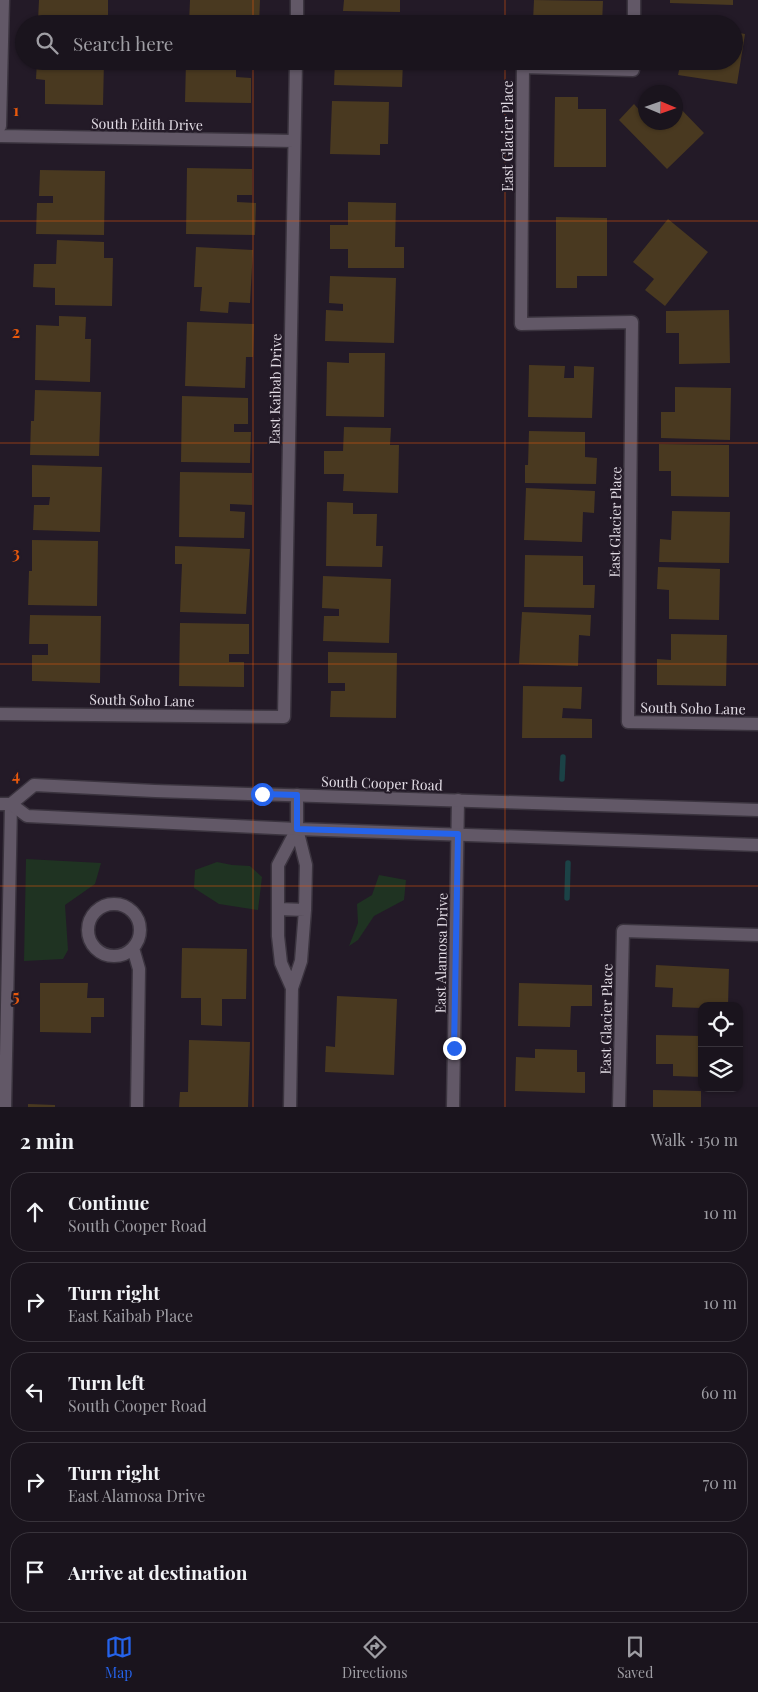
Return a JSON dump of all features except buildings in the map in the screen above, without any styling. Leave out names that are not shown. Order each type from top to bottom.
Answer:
[{"type":"street","points":[[0,126],[3,0]]},
{"type":"street","points":[[297,0],[297,15]]},
{"type":"street","points":[[634,0],[634,15]]},
{"type":"street","name":"East Kaibab Drive","points":[[284,716],[296,70]]},
{"type":"street","name":"East Glacier Place","points":[[523,70],[520,324],[632,322],[628,722]]},
{"type":"street","name":"South Edith Drive","points":[[0,136],[294,141]]},
{"type":"street","name":"South Soho Lane","points":[[0,714],[284,716]]},
{"type":"street","name":"South Soho Lane","points":[[628,722],[758,724]]},
{"type":"street","name":"South Cooper Road","points":[[6,804],[34,785],[758,810]]},
{"type":"street","points":[[290,1107],[292,988],[301,961],[305,910],[306,865],[297,829],[297,795]]},
{"type":"street","name":"East Alamosa Drive","points":[[453,1107],[458,800]]},
{"type":"street","points":[[5,1107],[6,804],[27,816],[297,829],[758,845]]},
{"type":"street","points":[[292,988],[281,963],[278,936],[278,865],[297,829]]},
{"type":"street","points":[[120,904],[135,914],[140,931],[132,948],[118,955],[110,956],[96,948],[88,934],[91,918],[96,911],[103,906],[120,904]]},
{"type":"street","points":[[278,910],[305,910]]},
{"type":"street","name":"East Glacier Place","points":[[619,1107],[623,931],[758,935]]},
{"type":"street","points":[[132,948],[140,969],[137,1107]]},
{"type":"green space","points":[[26,859],[101,863],[95,884],[65,905],[68,950],[63,959],[24,961]]},
{"type":"green space","points":[[217,862],[250,866],[262,877],[258,910],[219,904],[194,888],[195,870]]},
{"type":"green space","points":[[379,875],[406,880],[404,900],[374,916],[358,940],[349,946],[358,923],[357,904],[372,895]]},
{"type":"waterway","points":[[562,779],[563,757]]},
{"type":"waterway","points":[[567,898],[568,863]]},
{"type":"route","points":[[262,794],[297,795],[297,829],[458,834],[454,1048]]}]
